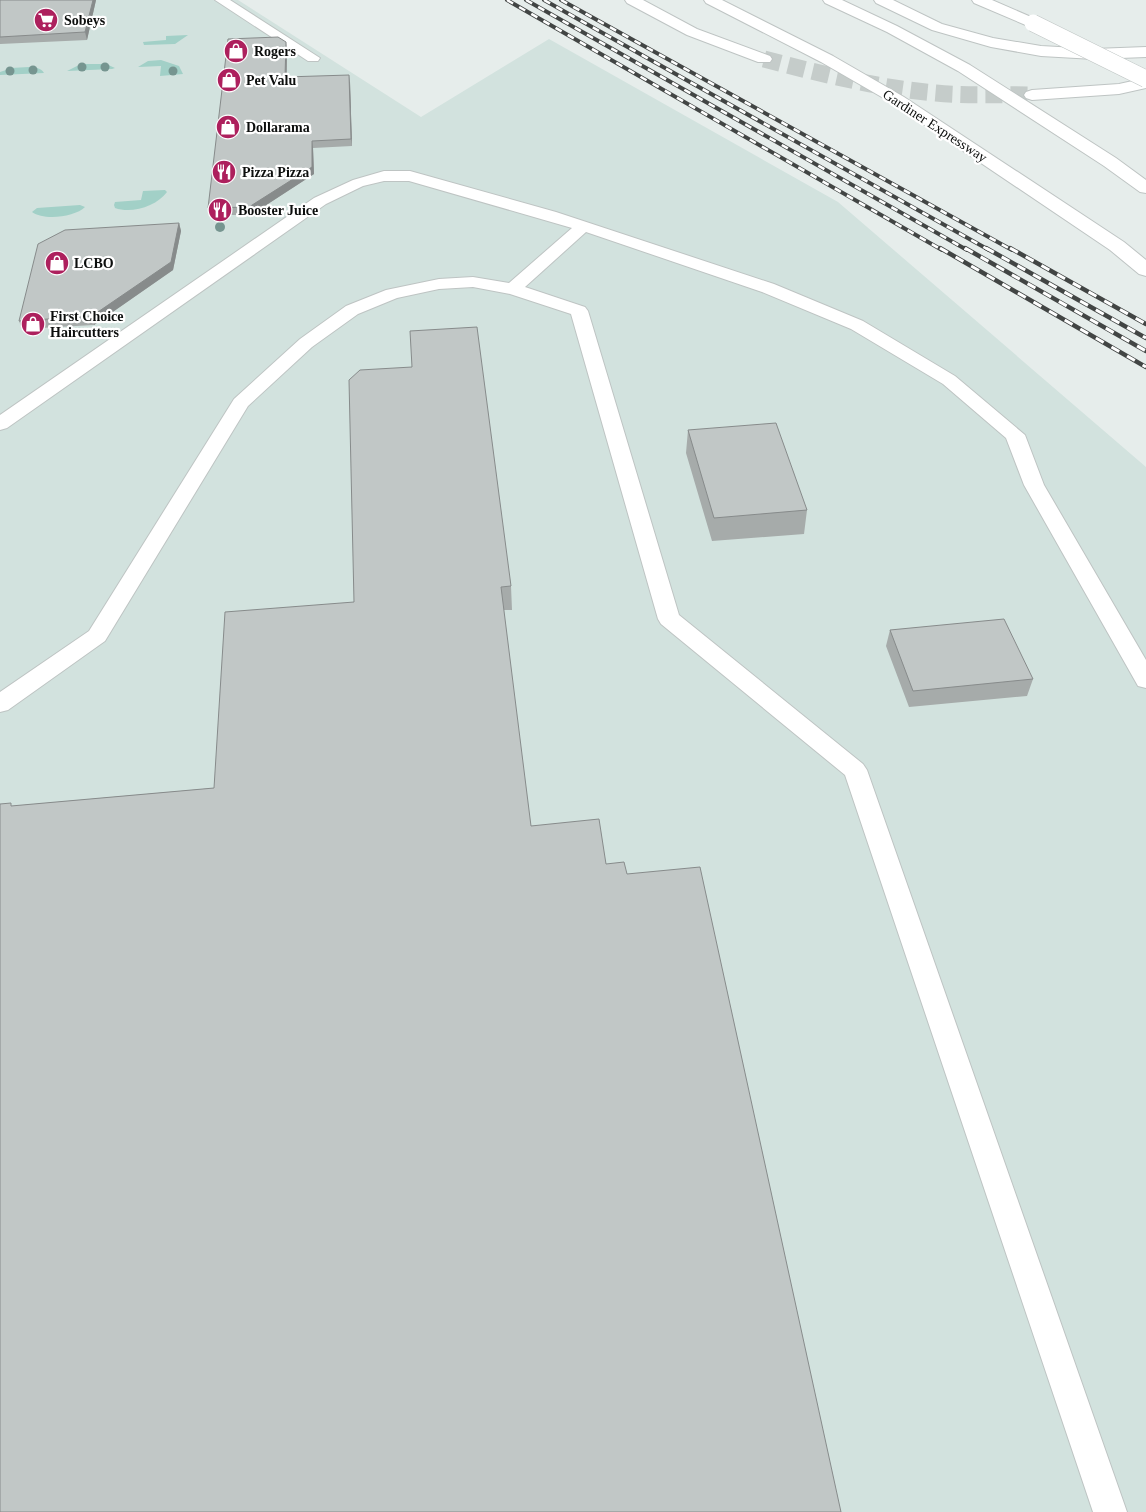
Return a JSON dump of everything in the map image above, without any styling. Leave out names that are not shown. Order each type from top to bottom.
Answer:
[{"type":"highway","points":[[632,0],[692,32],[764,59]]},
{"type":"highway","name":"Gardiner Expressway","points":[[712,0],[827,59],[898,100],[1117,246],[1146,270]]},
{"type":"highway","points":[[830,0],[892,29],[964,68],[1110,162],[1146,188]]},
{"type":"highway","points":[[881,0],[938,27],[991,42],[1042,51],[1094,54],[1146,52]]},
{"type":"highway","points":[[979,0],[1033,23],[1146,79]]},
{"type":"highway","points":[[1032,95],[1120,89],[1146,83]]},
{"type":"lane","points":[[221,0],[313,58]]},
{"type":"lane","points":[[0,424],[320,201],[358,183],[384,176],[410,176],[583,226],[768,288],[857,325],[949,380],[1015,435],[1034,485],[1146,680]]},
{"type":"lane","points":[[513,289],[583,226]]},
{"type":"lane","points":[[0,704],[97,636],[241,403],[306,343],[352,310],[392,294],[439,284],[473,282],[513,289],[579,311],[669,619],[856,770],[1110,1512]]},
{"type":"shaded area","points":[[0,0],[238,0],[421,117],[549,39],[838,202],[1146,467],[1146,1512],[0,1512]]},
{"type":"green space","points":[[188,35],[175,44],[144,45],[143,42],[166,40],[166,36]]},
{"type":"green space","points":[[161,60],[179,66],[183,74],[160,76],[161,66],[138,67],[148,61]]},
{"type":"green space","points":[[81,64],[106,64],[115,68],[67,71]]},
{"type":"green space","points":[[34,67],[42,70],[44,73],[0,75],[0,72],[12,68]]},
{"type":"green space","points":[[165,190],[167,192],[163,197],[144,208],[122,210],[115,208],[114,205],[115,202],[141,200],[143,191]]},
{"type":"green space","points":[[80,205],[85,207],[74,213],[59,217],[37,215],[32,212],[37,208]]},
{"type":"building","name":"Sobeys","points":[[0,0],[93,0],[85,32],[0,37]]},
{"type":"building","points":[[278,37],[286,42],[285,77],[349,75],[351,139],[312,141],[312,167],[249,207],[208,208],[228,39]]},
{"type":"building","points":[[179,223],[171,262],[92,316],[19,321],[38,244],[65,230]]},
{"type":"building","points":[[477,327],[511,586],[501,587],[531,826],[599,819],[606,864],[624,862],[627,874],[700,867],[841,1512],[0,1512],[0,804],[11,803],[11,806],[214,788],[225,612],[354,602],[349,380],[360,370],[412,367],[410,331]]},
{"type":"building","points":[[776,423],[807,510],[714,518],[688,430]]},
{"type":"building","points":[[1004,619],[1033,679],[913,691],[890,630]]},
{"type":"tunnel","points":[[764,59],[850,80],[914,91],[1032,95]]},
{"type":"railway","points":[[507,0],[942,250]]},
{"type":"railway","points":[[526,0],[967,250]]},
{"type":"railway","points":[[544,0],[989,250]]},
{"type":"railway","points":[[561,0],[1012,250]]},
{"type":"railway","points":[[940,248],[1146,367]]},
{"type":"railway","points":[[965,248],[1146,351]]},
{"type":"railway","points":[[986,248],[1146,338]]},
{"type":"railway","points":[[1010,248],[1146,324]]},
{"type":"place","name":"Sobeys","points":[[46,20]]},
{"type":"place","name":"Rogers","points":[[236,51]]},
{"type":"place","name":"Pet Valu","points":[[229,80]]},
{"type":"place","name":"Dollarama","points":[[228,127]]},
{"type":"place","name":"Pizza Pizza","points":[[224,172]]},
{"type":"place","name":"Booster Juice","points":[[220,210]]},
{"type":"place","name":"LCBO","points":[[57,263]]},
{"type":"place","name":"First Choice Haircutters","points":[[33,324]]}]
